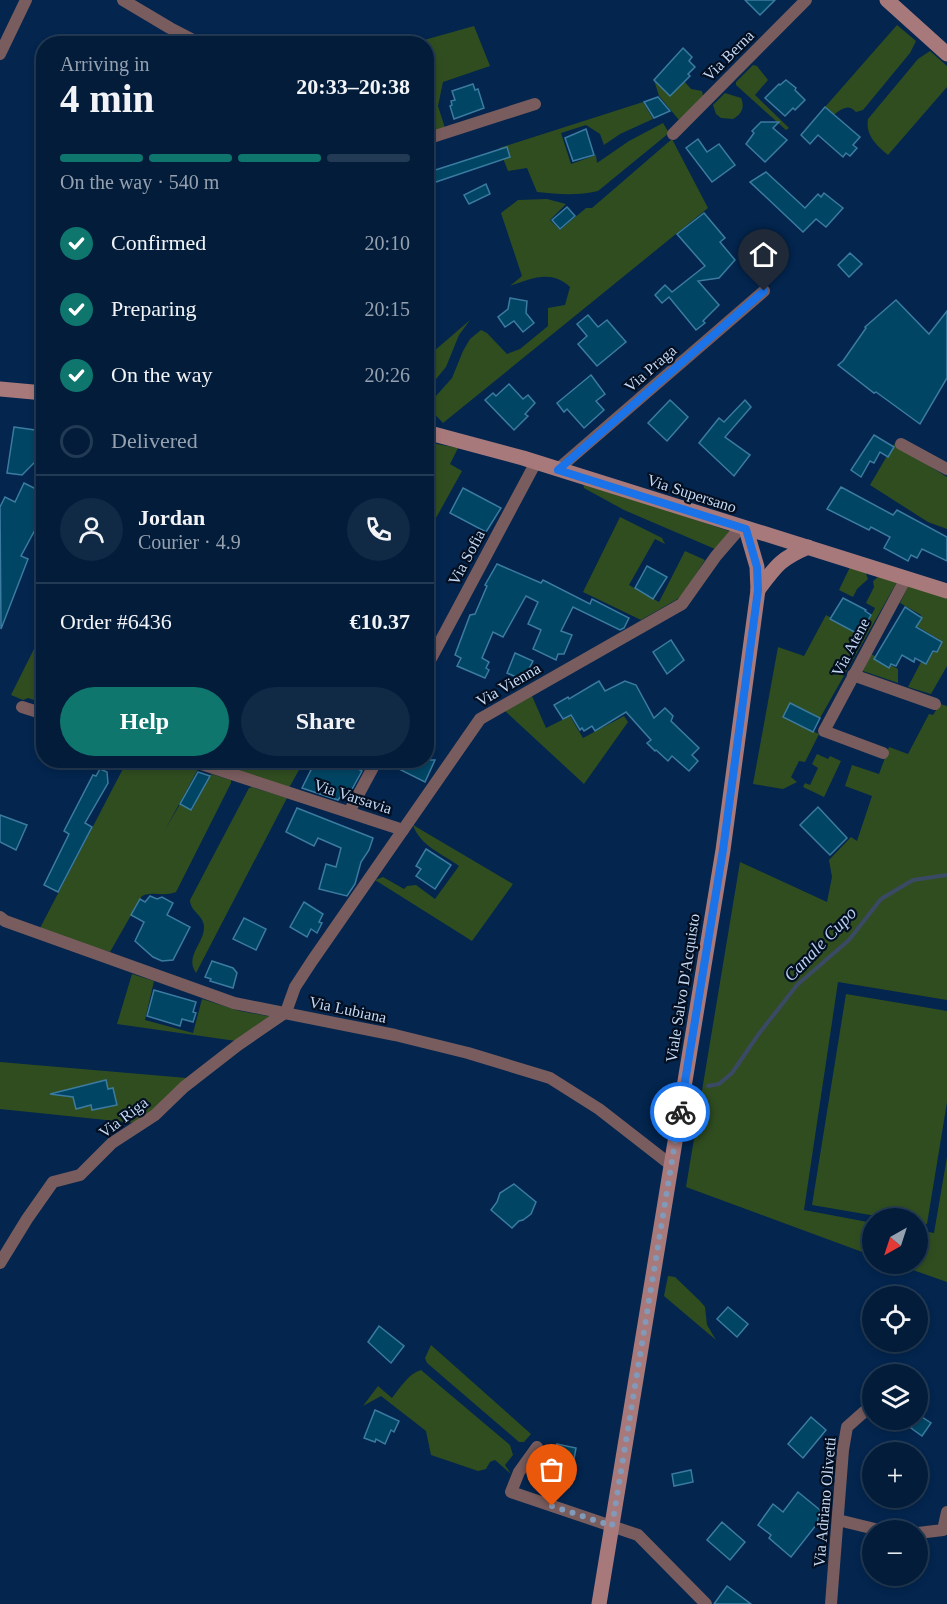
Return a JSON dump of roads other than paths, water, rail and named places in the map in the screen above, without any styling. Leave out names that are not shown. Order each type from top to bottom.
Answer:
[{"type":"street","points":[[0,54],[26,0]]},
{"type":"street","points":[[123,0],[186,36]]},
{"type":"street","name":"Via Berna","points":[[673,134],[806,0]]},
{"type":"street","points":[[887,0],[947,54]]},
{"type":"street","points":[[434,136],[535,104]]},
{"type":"street","name":"Via Praga","points":[[558,470],[764,291]]},
{"type":"street","points":[[0,390],[36,392]]},
{"type":"street","name":"Via Supersano","points":[[434,434],[536,462],[947,591]]},
{"type":"street","points":[[901,444],[947,469]]},
{"type":"street","name":"Via Sofia","points":[[434,653],[536,462]]},
{"type":"street","name":"Viale Salvo D'Acquisto","points":[[599,1604],[723,850],[758,590],[757,567],[743,528]]},
{"type":"street","name":"Via Vienna","points":[[286,1012],[296,987],[312,961],[480,719],[682,604],[716,556],[743,528]]},
{"type":"street","name":"Viale Salvo D'Acquisto","points":[[758,590],[778,563],[788,555],[808,547]]},
{"type":"street","name":"Via Atene","points":[[883,753],[824,731],[906,578]]},
{"type":"street","points":[[853,675],[935,704]]},
{"type":"street","points":[[22,707],[36,711]]},
{"type":"street","name":"Via Varsavia","points":[[214,768],[403,830]]},
{"type":"street","points":[[349,812],[373,768]]},
{"type":"street","name":"Via Lubiana","points":[[0,917],[5,921],[234,1003],[286,1012],[468,1053],[550,1078],[599,1109],[671,1165]]},
{"type":"street","name":"Via Riga","points":[[0,1263],[53,1182],[80,1175],[112,1143],[155,1114],[184,1087],[238,1045],[286,1012]]},
{"type":"street","name":"Via Adriano Olivetti","points":[[831,1604],[843,1450],[847,1427],[862,1414]]},
{"type":"street","points":[[537,1447],[519,1472],[511,1492],[638,1535],[706,1604]]},
{"type":"street","points":[[928,1532],[943,1530],[947,1512]]},
{"type":"street","points":[[838,1520],[862,1526]]},
{"type":"waterway","name":"Canale Cupo","points":[[708,1086],[719,1084],[732,1073],[797,985],[849,940],[881,899],[913,880],[947,875]]}]
